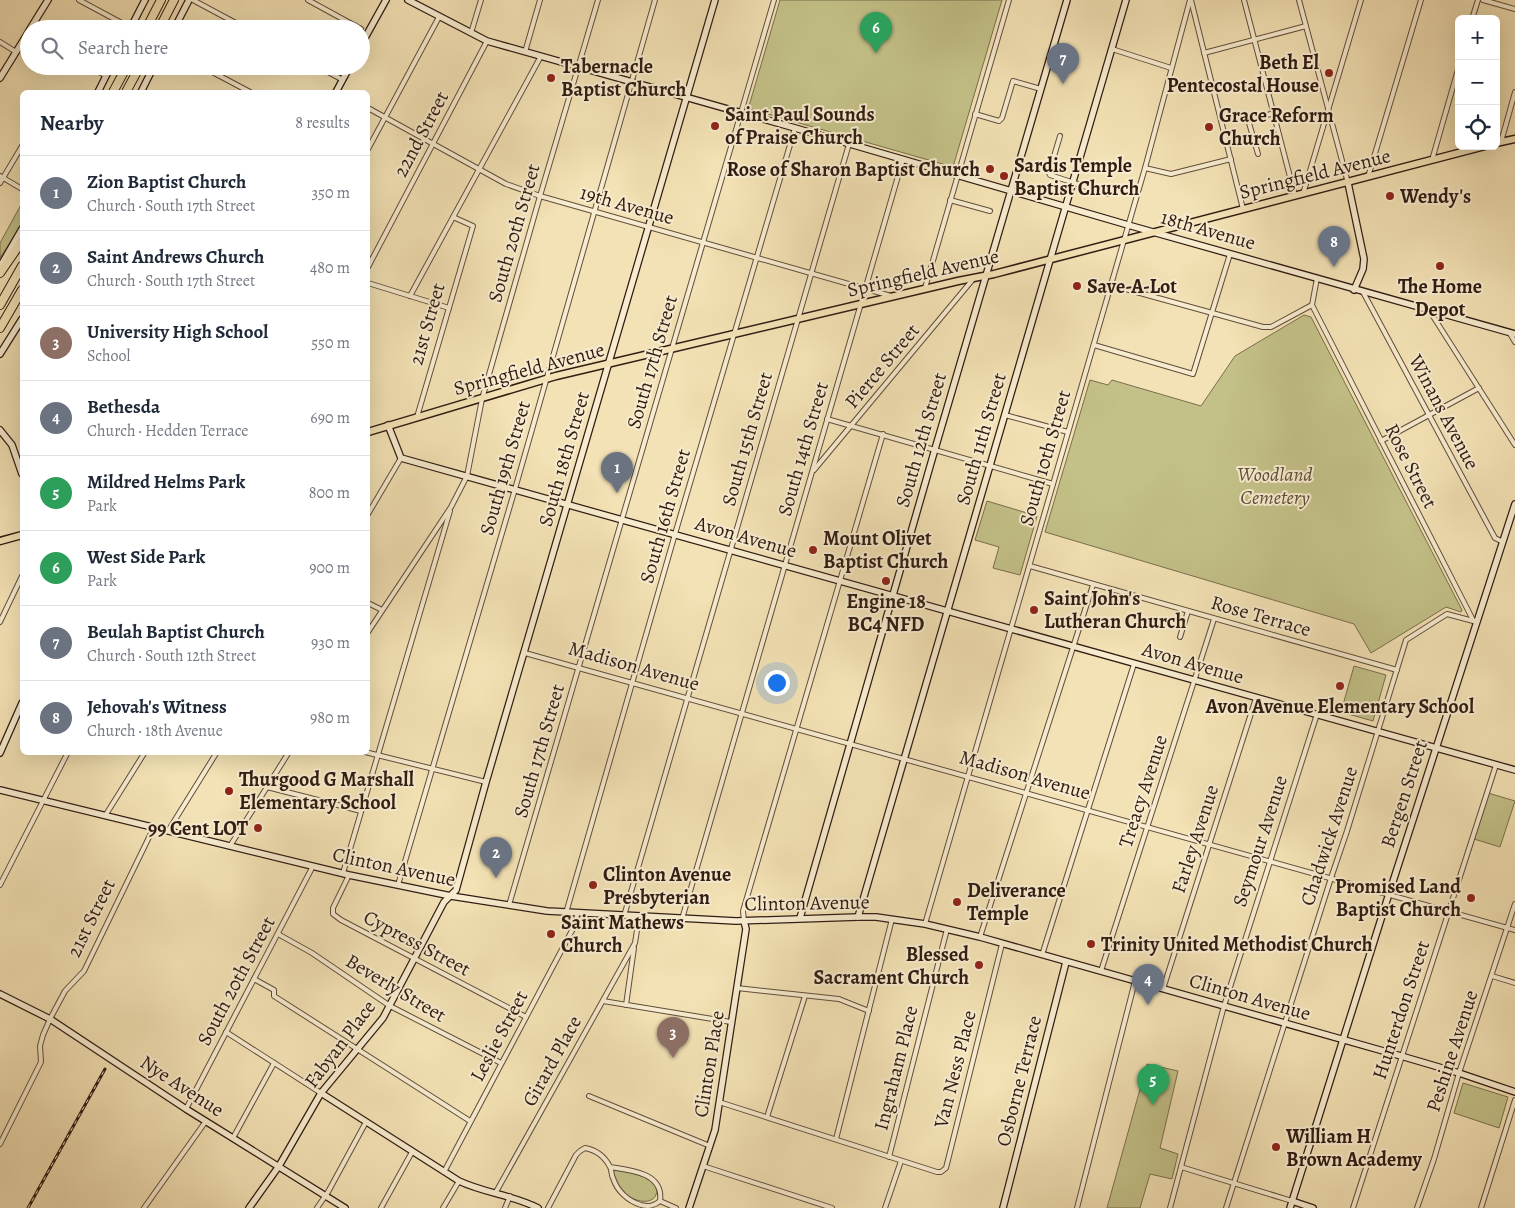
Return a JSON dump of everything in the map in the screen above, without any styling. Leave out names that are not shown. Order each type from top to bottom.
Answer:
[{"type":"highway","points":[[151,20],[161,0]]},
{"type":"highway","points":[[164,20],[174,0]]},
{"type":"highway","points":[[114,90],[122,75]]},
{"type":"highway","points":[[127,90],[135,75]]},
{"type":"highway","points":[[0,273],[20,244]]},
{"type":"highway","points":[[0,305],[20,270]]},
{"type":"highway","points":[[0,328],[20,293]]},
{"type":"main road","points":[[1500,143],[1515,139]]},
{"type":"main road","name":"Springfield Avenue","points":[[370,431],[546,378],[1050,260],[1470,150]]},
{"type":"main road","points":[[0,542],[20,536]]},
{"type":"street","points":[[36,20],[48,0]]},
{"type":"street","points":[[79,0],[115,20]]},
{"type":"street","points":[[134,20],[145,0]]},
{"type":"street","points":[[179,20],[189,0]]},
{"type":"street","points":[[193,0],[230,20]]},
{"type":"street","points":[[308,0],[345,20]]},
{"type":"street","points":[[370,29],[386,0]]},
{"type":"street","name":"18th Avenue","points":[[408,0],[487,42],[740,112],[1354,290],[1512,333]]},
{"type":"street","points":[[471,33],[480,0]]},
{"type":"street","points":[[525,52],[540,0]]},
{"type":"street","name":"South 20th Street","points":[[451,507],[467,476],[482,397],[598,0]]},
{"type":"street","name":"South 19th Street","points":[[398,885],[515,490],[655,0]]},
{"type":"street","name":"South 18th Street","points":[[451,896],[456,890],[715,0]]},
{"type":"street","name":"South 17th Street","points":[[509,906],[774,0]]},
{"type":"street","points":[[925,289],[1009,0]]},
{"type":"street","name":"South 12th Street","points":[[800,918],[1067,0]]},
{"type":"street","name":"South 11th Street","points":[[858,916],[1126,0]]},
{"type":"street","points":[[1190,0],[1243,209]]},
{"type":"street","name":"South 10th Street","points":[[926,924],[1145,168],[1190,0]]},
{"type":"street","points":[[1244,0],[1295,196]]},
{"type":"street","points":[[1299,0],[1348,183],[1364,259],[1363,269],[1354,290]]},
{"type":"street","points":[[1303,194],[1361,0]]},
{"type":"street","points":[[1368,177],[1421,0]]},
{"type":"street","points":[[1473,15],[1478,0]]},
{"type":"street","points":[[1483,0],[1515,9]]},
{"type":"street","points":[[370,145],[439,17]]},
{"type":"street","points":[[1204,53],[1306,26]]},
{"type":"street","points":[[0,42],[16,52]]},
{"type":"street","name":"22nd Street","points":[[370,262],[487,42]]},
{"type":"street","points":[[0,78],[20,46]]},
{"type":"street","points":[[1112,49],[1171,68]]},
{"type":"street","points":[[410,296],[541,56]]},
{"type":"street","points":[[143,90],[150,75]]},
{"type":"street","points":[[218,75],[246,90]]},
{"type":"street","points":[[334,75],[343,80]]},
{"type":"street","points":[[338,90],[346,75]]},
{"type":"street","points":[[99,90],[106,76]]},
{"type":"street","points":[[1432,160],[1455,80]]},
{"type":"street","points":[[975,114],[999,121],[1002,118],[1013,81],[1041,89]]},
{"type":"street","points":[[1500,140],[1515,92]]},
{"type":"street","name":"19th Avenue","points":[[370,109],[506,184],[540,196],[893,296]]},
{"type":"street","points":[[1258,154],[1250,120],[1274,113]]},
{"type":"street","name":"South 16th Street","points":[[566,913],[795,128]]},
{"type":"street","points":[[1060,136],[1050,175],[1108,194]]},
{"type":"street","name":"South 15th Street","points":[[624,916],[849,144]]},
{"type":"street","points":[[0,183],[20,149]]},
{"type":"street","name":"South 14th Street","points":[[682,919],[903,159]]},
{"type":"street","points":[[1145,168],[1171,174],[1231,159]]},
{"type":"street","points":[[2,177],[20,188]]},
{"type":"street","points":[[950,200],[990,212]]},
{"type":"street","name":"21st Street","points":[[417,417],[473,226],[453,217]]},
{"type":"street","points":[[0,267],[20,232]]},
{"type":"street","points":[[1094,345],[1193,374],[1230,254]]},
{"type":"street","name":"Pierce Street","points":[[812,472],[974,278]]},
{"type":"street","points":[[1111,285],[1262,327],[1271,327],[1312,305],[1317,278]]},
{"type":"street","points":[[370,284],[449,308]]},
{"type":"street","name":"Winans Avenue","points":[[1363,292],[1495,538],[1503,542]]},
{"type":"street","name":"Rose Street","points":[[1312,305],[1475,621]]},
{"type":"street","points":[[1428,310],[1515,445]]},
{"type":"street","points":[[0,354],[20,322]]},
{"type":"street","points":[[1512,333],[1515,342]]},
{"type":"street","points":[[1381,441],[1479,388]]},
{"type":"street","points":[[1005,415],[1068,432]]},
{"type":"street","points":[[827,419],[1053,484]]},
{"type":"street","points":[[370,510],[400,458],[388,425]]},
{"type":"street","points":[[0,430],[10,441],[20,468]]},
{"type":"street","points":[[744,921],[743,912],[883,434]]},
{"type":"street","name":"Avon Avenue","points":[[400,458],[1515,770]]},
{"type":"street","name":"Bergen Street","points":[[1290,1208],[1475,621],[1515,504]]},
{"type":"street","points":[[370,629],[451,507]]},
{"type":"street","points":[[346,874],[361,811],[451,507]]},
{"type":"street","name":"Rose Terrace","points":[[1030,566],[1397,670]]},
{"type":"street","points":[[0,622],[20,580]]},
{"type":"street","points":[[980,938],[1093,585]]},
{"type":"street","points":[[370,605],[382,610]]},
{"type":"street","points":[[1180,637],[1188,611]]},
{"type":"street","name":"Chadwick Avenue","points":[[1226,1208],[1406,640],[1447,614],[1475,621]]},
{"type":"street","name":"Treacy Avenue","points":[[1101,972],[1214,619]]},
{"type":"street","name":"Madison Avenue","points":[[525,653],[1515,930]]},
{"type":"street","points":[[1042,955],[1134,664]]},
{"type":"street","name":"Farley Avenue","points":[[1162,989],[1256,698]]},
{"type":"street","points":[[0,753],[20,708]]},
{"type":"street","name":"Seymour Avenue","points":[[1170,1208],[1224,1006],[1316,714]]},
{"type":"street","points":[[370,754],[486,782]]},
{"type":"street","points":[[0,885],[66,755]]},
{"type":"street","points":[[105,816],[143,755]]},
{"type":"street","points":[[168,831],[215,755]]},
{"type":"street","points":[[230,846],[287,755]]},
{"type":"street","name":"Hunterdon Street","points":[[1353,1208],[1496,765]]},
{"type":"street","points":[[267,787],[361,811]]},
{"type":"street","name":"Clinton Avenue","points":[[0,790],[346,874],[509,906],[578,914],[682,919],[744,921],[858,916],[926,924],[1401,1056],[1515,1092]]},
{"type":"street","name":"21st Street","points":[[0,1144],[41,1062],[40,1046],[42,1035],[65,991],[84,971],[154,827]]},
{"type":"street","name":"South 20th Street","points":[[186,1109],[313,866]]},
{"type":"street","name":"Cypress Street","points":[[346,874],[333,908],[334,914],[414,959],[526,1017]]},
{"type":"street","name":"Fabyan Place","points":[[249,1208],[279,1166],[321,1093],[383,1018],[444,902],[451,896]]},
{"type":"street","name":"Peshine Avenue","points":[[1417,1208],[1515,904]]},
{"type":"street","name":"Leslie Street","points":[[444,1172],[576,923],[578,914]]},
{"type":"street","name":"Girard Place","points":[[626,1005],[639,917]]},
{"type":"street","points":[[836,1140],[892,919]]},
{"type":"street","name":"Clinton Place","points":[[689,1208],[715,1130],[746,929],[744,921]]},
{"type":"street","name":"Ingraham Place","points":[[889,1157],[948,929]]},
{"type":"street","name":"Beverly Street","points":[[278,934],[312,953],[390,1006],[501,1063]]},
{"type":"street","name":"Girard Place","points":[[496,1192],[635,943]]},
{"type":"street","name":"Van Ness Place","points":[[901,1161],[937,1172],[943,1171],[946,1168],[1002,944]]},
{"type":"street","name":"Osborne Terrace","points":[[1004,1208],[1066,962]]},
{"type":"street","points":[[1492,976],[1515,983]]},
{"type":"street","points":[[254,979],[274,990],[274,996],[470,1121]]},
{"type":"street","points":[[1077,1208],[1136,981]]},
{"type":"street","points":[[737,988],[839,999],[869,1010]]},
{"type":"street","name":"Nye Avenue","points":[[0,994],[50,1019],[186,1109],[345,1208]]},
{"type":"street","points":[[767,1117],[805,996]]},
{"type":"street","points":[[603,1001],[731,1022]]},
{"type":"street","points":[[226,1032],[459,1181],[523,1200],[538,1208]]},
{"type":"street","points":[[233,1138],[274,1063]]},
{"type":"street","points":[[589,1096],[710,1146]]},
{"type":"street","points":[[1481,1208],[1515,1100]]},
{"type":"street","points":[[720,1102],[901,1161]]},
{"type":"street","points":[[144,1208],[206,1121]]},
{"type":"street","points":[[317,1208],[326,1196],[366,1122]]},
{"type":"street","points":[[548,1208],[571,1164],[580,1151],[585,1148],[596,1152],[610,1167],[615,1184],[628,1199],[649,1206],[660,1201]]},
{"type":"street","points":[[381,1208],[412,1152]]},
{"type":"street","name":"Ingraham Place","points":[[885,1208],[901,1161]]},
{"type":"street","points":[[703,1166],[832,1208]]},
{"type":"street","points":[[610,1167],[644,1174],[651,1178],[660,1189],[660,1201]]},
{"type":"street","points":[[1181,1167],[1313,1208]]},
{"type":"street","points":[[443,1208],[459,1181]]},
{"type":"street","points":[[504,1208],[510,1196]]},
{"type":"street","points":[[660,1201],[676,1208]]},
{"type":"green space","points":[[780,0],[1002,0],[953,167],[750,109],[749,106]]},
{"type":"green space","points":[[20,207],[20,227],[0,258],[0,243]]},
{"type":"green space","name":"Woodland Cemetery","points":[[1304,315],[1311,317],[1462,610],[1461,612],[1446,607],[1371,653],[1354,624],[1045,532],[1090,380],[1108,385],[1112,380],[1201,406],[1235,356]]},
{"type":"green space","points":[[987,501],[1037,516],[1020,575],[993,568],[999,547],[975,540]]},
{"type":"green space","points":[[1354,666],[1386,675],[1373,721],[1341,712]]},
{"type":"green space","points":[[1488,793],[1515,801],[1500,847],[1474,839]]},
{"type":"green space","points":[[1147,1064],[1178,1071],[1160,1148],[1178,1154],[1172,1179],[1150,1174],[1140,1208],[1107,1208]]},
{"type":"green space","points":[[1463,1083],[1508,1097],[1499,1128],[1454,1113]]},
{"type":"green space","points":[[616,1170],[633,1173],[649,1180],[657,1189],[656,1195],[649,1201],[643,1201],[626,1195],[616,1180],[613,1172]]},
{"type":"railway","points":[[28,1208],[105,1069]]},
{"type":"place","name":"West Side Park","points":[[876,53]]},
{"type":"place","name":"Beth El Pentecostal House","points":[[1329,73]]},
{"type":"place","name":"Tabernacle Baptist Church","points":[[551,78]]},
{"type":"place","name":"Beulah Baptist Church","points":[[1063,84]]},
{"type":"place","name":"Saint Paul Sounds of Praise Church","points":[[715,126]]},
{"type":"place","name":"Grace Reform Church","points":[[1209,127]]},
{"type":"place","name":"Rose of Sharon Baptist Church","points":[[990,169]]},
{"type":"place","name":"Sardis Temple Baptist Church","points":[[1004,176]]},
{"type":"place","name":"Wendy's","points":[[1390,196]]},
{"type":"place","name":"The Home Depot","points":[[1440,266]]},
{"type":"place","name":"Jehovah's Witness","points":[[1334,267]]},
{"type":"place","name":"Save-A-Lot","points":[[1077,286]]},
{"type":"place","name":"Zion Baptist Church","points":[[617,493]]},
{"type":"place","name":"Mount Olivet Baptist Church","points":[[813,550]]},
{"type":"place","name":"Engine 18 BC4 NFD","points":[[886,581]]},
{"type":"place","name":"Saint John's Lutheran Church","points":[[1034,610]]},
{"type":"place","name":"Avon Avenue Elementary School","points":[[1340,686]]},
{"type":"place","name":"Thurgood G Marshall Elementary School","points":[[229,791]]},
{"type":"place","name":"99 Cent LOT","points":[[258,828]]},
{"type":"place","name":"Saint Andrews Church","points":[[496,878]]},
{"type":"place","name":"Clinton Avenue Presbyterian","points":[[593,885]]},
{"type":"place","name":"Promised Land Baptist Church","points":[[1471,898]]},
{"type":"place","name":"Deliverance Temple","points":[[957,902]]},
{"type":"place","name":"Saint Mathews Church","points":[[551,934]]},
{"type":"place","name":"Trinity United Methodist Church","points":[[1091,944]]},
{"type":"place","name":"Blessed Sacrament Church","points":[[979,965]]},
{"type":"place","name":"Bethesda","points":[[1148,1005]]},
{"type":"place","name":"University High School","points":[[673,1058]]},
{"type":"place","name":"Mildred Helms Park","points":[[1153,1105]]},
{"type":"place","name":"William H Brown Academy","points":[[1276,1147]]}]
